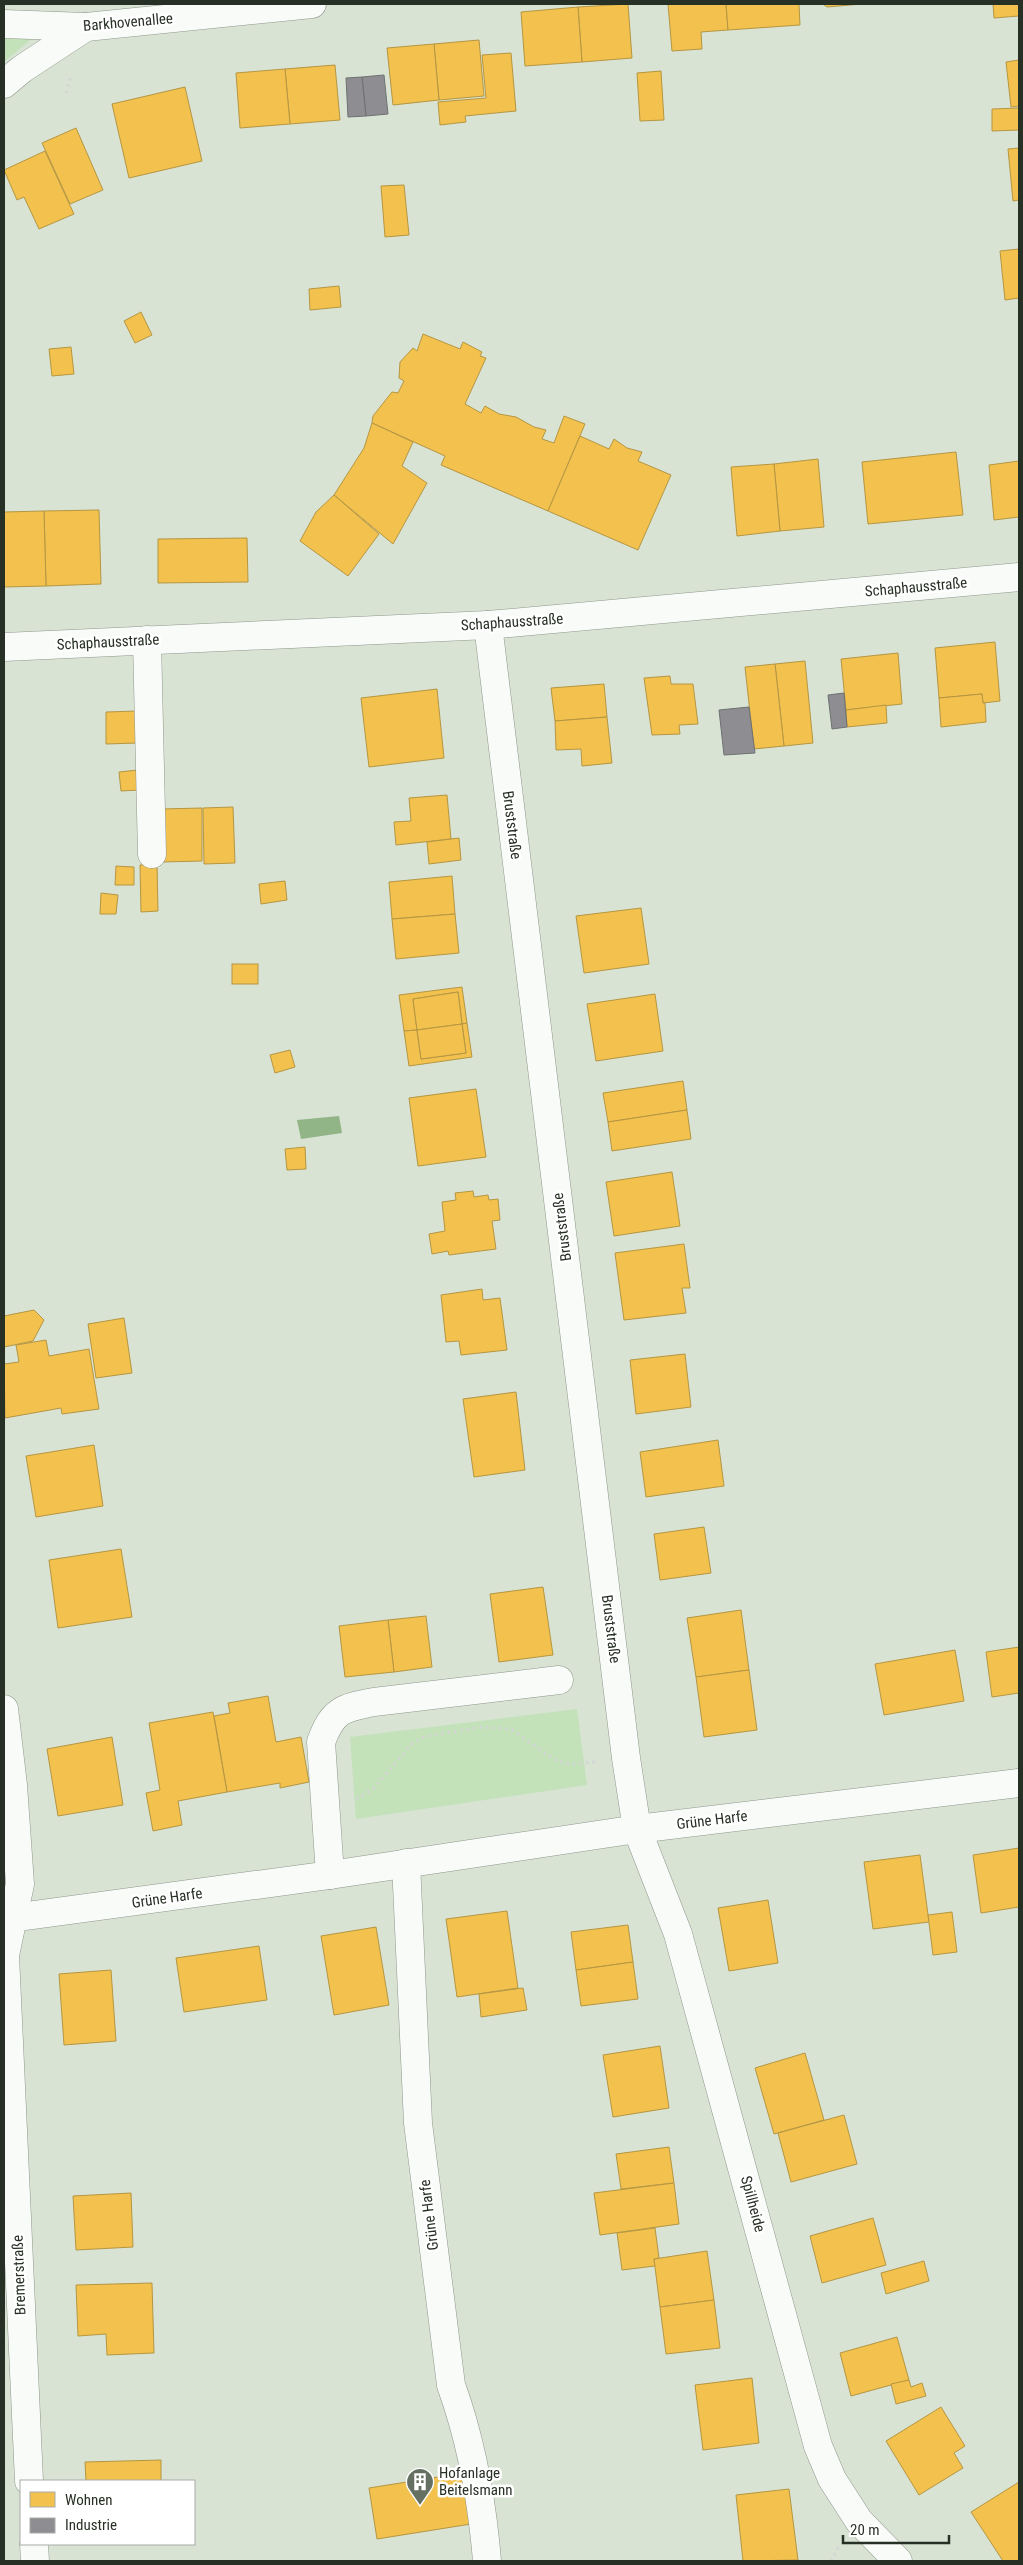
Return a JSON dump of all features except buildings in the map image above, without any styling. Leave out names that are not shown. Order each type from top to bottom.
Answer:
[{"type":"street","name":"Barkhovenallee","points":[[4,24],[86,27],[312,4]]},
{"type":"street","points":[[4,84],[22,69],[86,27]]},
{"type":"street","name":"Schaphausstraße","points":[[4,647],[488,625],[1019,577]]},
{"type":"street","name":"Bruststraße","points":[[488,625],[626,1758],[637,1829]]},
{"type":"street","points":[[147,640],[152,854]]},
{"type":"street","points":[[330,1875],[321,1742],[329,1721],[346,1707],[374,1702],[559,1680]]},
{"type":"street","name":"Bremerstraße","points":[[4,1709],[13,1784],[20,1884],[8,1919],[5,1955],[30,2480]]},
{"type":"street","name":"Grüne Harfe","points":[[8,1919],[330,1875],[637,1829],[1019,1783]]},
{"type":"street","name":"Spillheide","points":[[637,1829],[678,1934],[818,2446],[832,2479],[859,2521],[898,2561]]},
{"type":"street","name":"Grüne Harfe","points":[[406,1863],[418,2123],[450,2376],[476,2472],[487,2561]]},
{"type":"street","points":[[34,2545],[35,2561]]},
{"type":"path","points":[[360,1798],[374,1789],[412,1744],[424,1737],[480,1727],[511,1729],[555,1760],[569,1764],[589,1763]]},
{"type":"shaded area","points":[[4,31],[35,36],[4,62]]},
{"type":"shaded area","points":[[339,1116],[342,1133],[301,1139],[297,1120]]},
{"type":"shaded area","points":[[577,1709],[587,1785],[356,1819],[350,1737]]},
{"type":"place","name":"Hofanlage Beitelsmann","points":[[420,2506]]}]
